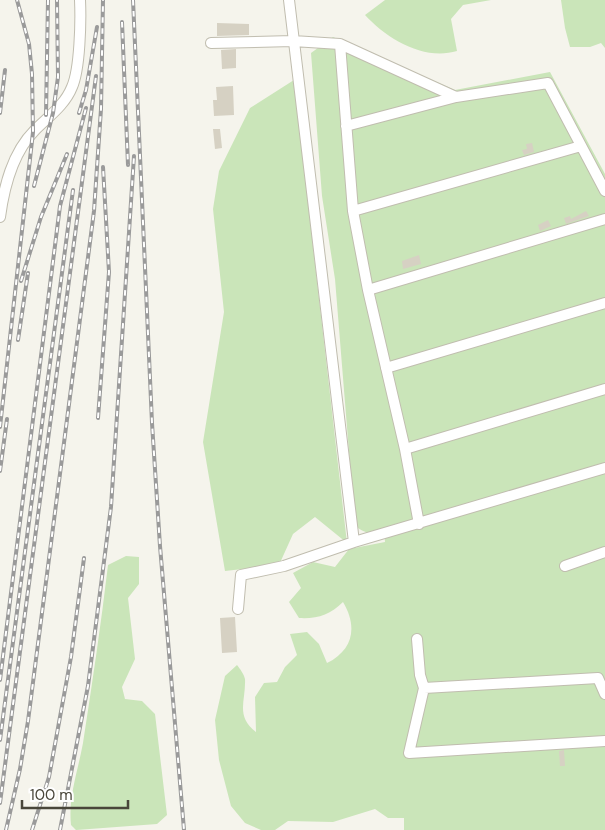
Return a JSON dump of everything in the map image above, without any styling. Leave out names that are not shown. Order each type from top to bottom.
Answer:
[{"type":"street","points":[[0,218],[8,175],[21,148],[33,132],[60,106],[73,87],[81,29],[80,0]]},
{"type":"street","points":[[289,0],[354,542]]},
{"type":"street","points":[[211,43],[293,41],[340,44],[456,98]]},
{"type":"street","points":[[340,44],[353,211],[368,290],[406,449],[420,524]]},
{"type":"street","points":[[346,126],[456,98],[548,83],[605,191]]},
{"type":"street","points":[[353,211],[581,146]]},
{"type":"street","points":[[368,290],[605,219]]},
{"type":"street","points":[[386,368],[605,303]]},
{"type":"street","points":[[406,449],[605,389]]},
{"type":"street","points":[[238,609],[240,575],[284,566],[354,542],[605,468]]},
{"type":"street","points":[[565,566],[605,552]]},
{"type":"street","points":[[417,639],[420,675],[424,688],[409,752],[605,741]]},
{"type":"street","points":[[424,688],[598,678],[605,694]]},
{"type":"green space","points":[[385,0],[491,0],[463,5],[451,19],[457,51],[432,53],[407,46],[395,40],[365,15]]},
{"type":"green space","points":[[561,0],[605,0],[605,48],[601,43],[590,47],[570,47]]},
{"type":"green space","points":[[333,37],[455,90],[550,72],[605,174],[605,830],[404,830],[404,818],[388,818],[375,809],[333,822],[288,821],[275,830],[261,830],[245,823],[231,806],[219,760],[215,720],[225,676],[237,665],[243,673],[245,679],[244,714],[250,726],[256,732],[255,697],[264,683],[277,682],[285,667],[297,655],[290,634],[307,632],[319,644],[327,663],[343,651],[350,637],[350,620],[343,602],[323,615],[312,618],[299,618],[289,602],[301,588],[293,573],[313,562],[335,567],[349,549],[385,542],[384,530],[369,533],[355,526],[335,279],[322,196],[311,53]]},
{"type":"green space","points":[[294,80],[347,543],[315,517],[293,534],[279,565],[225,571],[203,442],[224,312],[213,209],[219,171],[250,108]]},
{"type":"green space","points":[[126,556],[139,557],[139,584],[128,598],[135,659],[122,687],[125,699],[142,701],[155,714],[167,815],[157,824],[76,830],[71,825],[71,804],[83,743],[108,565]]},
{"type":"building","points":[[217,23],[249,24],[249,35],[217,36]]},
{"type":"building","points":[[236,49],[236,68],[222,69],[221,50]]},
{"type":"building","points":[[233,86],[234,115],[214,116],[213,100],[217,100],[216,87]]},
{"type":"building","points":[[213,129],[220,129],[222,148],[215,149]]},
{"type":"building","points":[[532,143],[534,152],[524,155],[522,150],[527,149],[526,144]]},
{"type":"building","points":[[586,211],[589,216],[566,224],[564,218],[570,216],[571,219]]},
{"type":"building","points":[[548,220],[551,226],[540,231],[538,225]]},
{"type":"building","points":[[419,255],[421,264],[403,269],[402,261]]},
{"type":"building","points":[[235,617],[237,652],[222,653],[220,618]]},
{"type":"building","points":[[564,750],[565,766],[560,766],[559,751]]},
{"type":"railway","points":[[0,427],[33,132],[32,74],[29,44],[17,0]]},
{"type":"railway","points":[[46,115],[48,0]]},
{"type":"railway","points":[[34,186],[53,113],[58,77],[57,0]]},
{"type":"railway","points":[[6,830],[20,769],[28,721],[94,211],[101,109],[103,0]]},
{"type":"railway","points":[[133,0],[152,423],[160,546],[184,830]]},
{"type":"railway","points":[[122,22],[128,165]]},
{"type":"railway","points":[[79,113],[86,90],[97,27]]},
{"type":"railway","points":[[0,113],[5,70]]},
{"type":"railway","points":[[0,803],[96,76]]},
{"type":"railway","points":[[0,680],[60,206],[86,108]]},
{"type":"railway","points":[[21,281],[41,217],[67,154]]},
{"type":"railway","points":[[60,830],[88,686],[111,507],[134,156]]},
{"type":"railway","points":[[98,418],[109,272],[103,167]]},
{"type":"railway","points":[[0,740],[73,190]]},
{"type":"railway","points":[[18,340],[28,273]]},
{"type":"railway","points":[[0,471],[7,419]]},
{"type":"railway","points":[[32,830],[49,777],[71,657],[84,558]]}]
